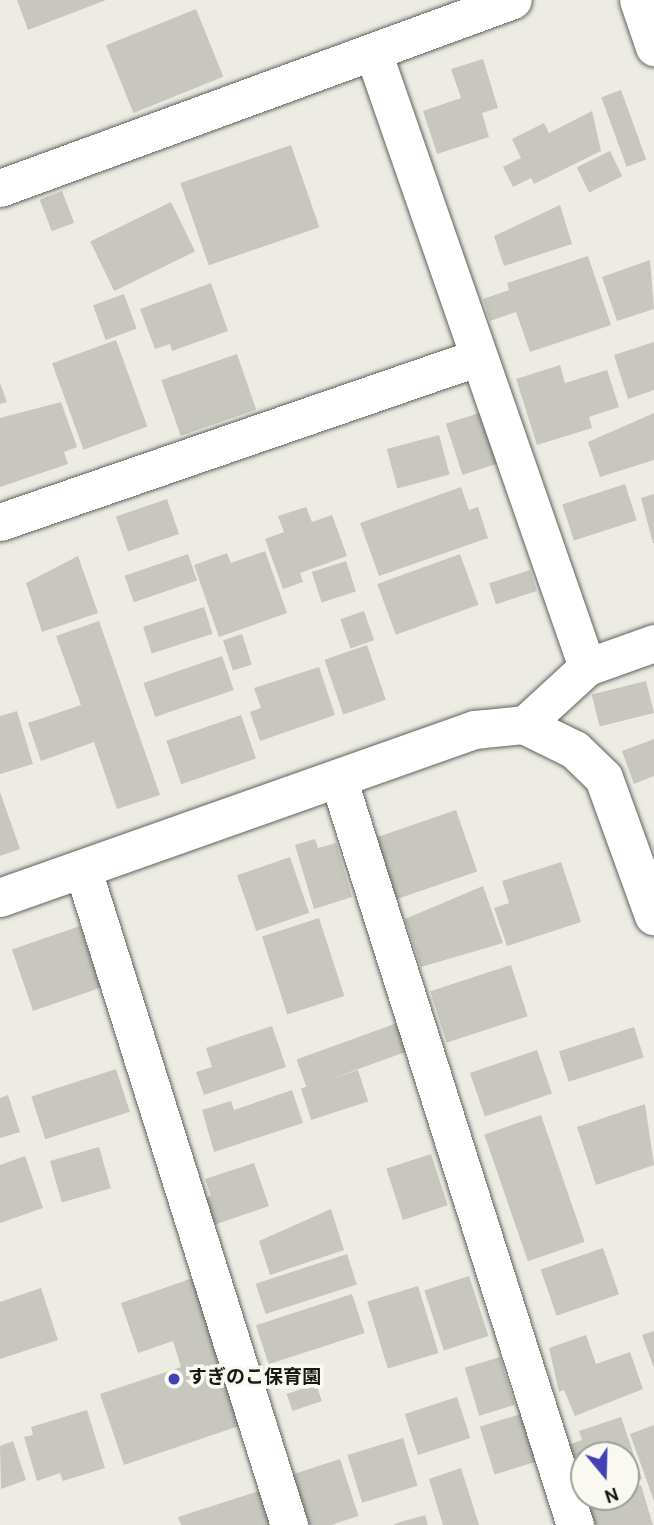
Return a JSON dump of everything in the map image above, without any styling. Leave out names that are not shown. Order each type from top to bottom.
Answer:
[{"type":"street","points":[[0,188],[513,0]]},
{"type":"street","points":[[638,0],[654,47]]},
{"type":"street","points":[[373,51],[476,358],[587,667]]},
{"type":"street","points":[[0,522],[476,358]]},
{"type":"street","points":[[524,725],[587,667],[654,643]]},
{"type":"street","points":[[0,898],[475,730],[524,725],[575,750],[604,778],[654,916]]},
{"type":"street","points":[[338,778],[575,1525]]},
{"type":"street","points":[[83,870],[289,1525]]},
{"type":"building","points":[[17,0],[106,0],[28,30]]},
{"type":"building","points":[[196,9],[223,77],[133,113],[106,45]]},
{"type":"building","points":[[483,59],[498,108],[482,113],[489,137],[437,154],[423,111],[461,98],[451,69]]},
{"type":"building","points":[[621,90],[646,160],[627,167],[601,97]]},
{"type":"building","points":[[592,111],[601,151],[534,184],[531,178],[513,187],[503,167],[521,158],[512,139],[544,123],[549,133]]},
{"type":"building","points":[[291,145],[319,227],[209,265],[180,183]]},
{"type":"building","points":[[610,151],[622,176],[589,192],[577,167]]},
{"type":"building","points":[[62,191],[74,223],[52,231],[40,200]]},
{"type":"building","points":[[171,202],[195,251],[114,291],[90,241]]},
{"type":"building","points":[[560,205],[572,244],[504,266],[494,236]]},
{"type":"building","points":[[588,256],[611,325],[530,352],[516,312],[490,321],[483,299],[509,290],[507,283]]},
{"type":"building","points":[[650,260],[654,309],[617,321],[602,277]]},
{"type":"building","points":[[211,283],[228,331],[172,351],[170,344],[155,349],[140,309]]},
{"type":"building","points":[[124,294],[137,329],[106,340],[93,305]]},
{"type":"building","points":[[116,340],[147,426],[84,450],[52,363]]},
{"type":"building","points":[[654,342],[654,390],[628,399],[614,355]]},
{"type":"building","points":[[237,354],[256,410],[181,436],[161,380]]},
{"type":"building","points":[[560,365],[565,383],[607,370],[619,407],[589,417],[592,428],[537,445],[516,379]]},
{"type":"building","points":[[0,383],[7,402],[0,404]]},
{"type":"building","points":[[61,402],[77,447],[64,452],[68,464],[0,487],[0,418]]},
{"type":"building","points":[[482,412],[499,463],[463,475],[446,424]]},
{"type":"building","points":[[654,413],[654,460],[600,477],[588,442]]},
{"type":"building","points":[[439,435],[450,475],[397,489],[387,449]]},
{"type":"building","points":[[625,484],[637,520],[574,541],[562,504]]},
{"type":"building","points":[[461,487],[469,510],[478,507],[488,538],[379,576],[360,523]]},
{"type":"building","points":[[654,494],[654,543],[653,543],[641,498]]},
{"type":"building","points":[[167,499],[179,534],[128,552],[116,517]]},
{"type":"building","points":[[306,507],[312,522],[332,515],[347,556],[300,573],[303,582],[283,589],[265,539],[284,532],[278,516]]},
{"type":"building","points":[[265,551],[287,613],[219,637],[194,565],[227,553],[231,563]]},
{"type":"building","points":[[188,554],[197,580],[134,602],[125,576]]},
{"type":"building","points":[[460,554],[478,605],[396,635],[377,584]]},
{"type":"building","points":[[78,556],[98,613],[42,632],[26,583]]},
{"type":"building","points":[[346,561],[356,591],[322,603],[312,572]]},
{"type":"building","points":[[530,570],[537,591],[496,604],[489,583]]},
{"type":"building","points":[[204,607],[213,634],[152,653],[143,627]]},
{"type":"building","points":[[364,611],[374,640],[350,648],[340,619]]},
{"type":"building","points":[[99,621],[160,795],[117,809],[94,742],[41,761],[28,723],[81,705],[56,636]]},
{"type":"building","points":[[242,634],[252,664],[233,671],[223,640]]},
{"type":"building","points":[[367,645],[386,700],[343,714],[324,660]]},
{"type":"building","points":[[222,656],[234,690],[155,717],[144,683]]},
{"type":"building","points":[[319,667],[335,715],[260,741],[250,712],[261,708],[254,688]]},
{"type":"building","points":[[646,681],[654,713],[600,727],[592,695]]},
{"type":"building","points":[[17,711],[33,764],[0,774],[0,716]]},
{"type":"building","points":[[241,715],[256,758],[181,784],[166,741]]},
{"type":"building","points":[[654,739],[654,776],[634,784],[622,751]]},
{"type":"building","points":[[0,792],[20,849],[0,856]]},
{"type":"building","points":[[456,810],[477,871],[392,901],[371,839]]},
{"type":"building","points":[[315,839],[318,848],[336,843],[352,897],[314,909],[295,845]]},
{"type":"building","points":[[290,857],[309,913],[256,931],[237,875]]},
{"type":"building","points":[[561,862],[581,922],[507,946],[494,908],[509,903],[502,881]]},
{"type":"building","points":[[483,886],[503,943],[421,967],[405,919]]},
{"type":"building","points":[[319,918],[344,996],[287,1015],[262,937]]},
{"type":"building","points":[[80,926],[101,987],[33,1011],[12,949]]},
{"type":"building","points":[[511,965],[528,1016],[447,1043],[430,991]]},
{"type":"building","points":[[397,1023],[407,1051],[307,1088],[296,1060]]},
{"type":"building","points":[[272,1026],[286,1067],[204,1095],[196,1072],[212,1067],[206,1048]]},
{"type":"building","points":[[634,1027],[644,1057],[569,1082],[559,1051]]},
{"type":"building","points":[[537,1050],[552,1093],[485,1117],[470,1073]]},
{"type":"building","points":[[116,1069],[130,1112],[45,1139],[31,1097]]},
{"type":"building","points":[[358,1070],[368,1101],[311,1120],[301,1089]]},
{"type":"building","points":[[292,1090],[303,1123],[214,1152],[202,1110],[231,1101],[234,1110]]},
{"type":"building","points":[[8,1095],[20,1132],[0,1138],[0,1098]]},
{"type":"building","points":[[645,1104],[654,1165],[596,1185],[577,1127]]},
{"type":"building","points":[[541,1115],[585,1242],[528,1261],[484,1135]]},
{"type":"building","points":[[99,1147],[111,1188],[62,1202],[50,1161]]},
{"type":"building","points":[[431,1154],[448,1205],[403,1220],[386,1169]]},
{"type":"building","points":[[25,1156],[43,1208],[0,1223],[0,1165]]},
{"type":"building","points":[[254,1163],[269,1206],[208,1227],[199,1200],[211,1196],[205,1179]]},
{"type":"building","points":[[331,1209],[344,1250],[270,1275],[259,1241]]},
{"type":"building","points":[[603,1248],[619,1294],[557,1316],[541,1269]]},
{"type":"building","points":[[347,1254],[357,1284],[266,1314],[256,1284]]},
{"type":"building","points":[[469,1276],[488,1336],[444,1350],[424,1291]]},
{"type":"building","points":[[193,1278],[242,1425],[124,1465],[100,1394],[181,1367],[173,1341],[138,1353],[121,1303]]},
{"type":"building","points":[[418,1286],[438,1353],[388,1368],[367,1301]]},
{"type":"building","points":[[41,1288],[58,1340],[0,1359],[0,1302]]},
{"type":"building","points":[[352,1294],[365,1333],[269,1364],[256,1325]]},
{"type":"building","points":[[654,1331],[654,1368],[642,1335]]},
{"type":"building","points":[[586,1335],[596,1364],[630,1352],[643,1389],[575,1416],[564,1390],[559,1392],[549,1348]]},
{"type":"building","points":[[500,1357],[515,1405],[479,1416],[465,1368]]},
{"type":"building","points":[[316,1384],[322,1401],[293,1411],[287,1394]]},
{"type":"building","points":[[457,1397],[470,1438],[418,1455],[405,1414]]},
{"type":"building","points":[[87,1410],[105,1468],[63,1481],[60,1473],[37,1481],[24,1437],[33,1435],[31,1427]]},
{"type":"building","points":[[521,1414],[536,1462],[494,1474],[480,1427]]},
{"type":"building","points":[[621,1417],[629,1441],[579,1441],[582,1440],[579,1431]]},
{"type":"building","points":[[654,1425],[654,1501],[640,1462],[640,1441],[633,1441],[630,1434]]},
{"type":"building","points":[[403,1438],[418,1486],[362,1503],[348,1455]]},
{"type":"building","points":[[13,1441],[26,1480],[1,1489],[0,1446]]},
{"type":"building","points":[[570,1444],[570,1464],[563,1447]]},
{"type":"building","points":[[340,1459],[359,1516],[331,1525],[307,1525],[291,1475]]},
{"type":"building","points":[[461,1468],[479,1525],[443,1525],[429,1479]]},
{"type":"building","points":[[640,1485],[653,1525],[590,1525],[586,1511],[640,1511]]},
{"type":"building","points":[[262,1490],[273,1525],[181,1525],[178,1517]]},
{"type":"building","points":[[425,1515],[428,1525],[394,1525],[394,1524]]},
{"type":"place","name":"すぎのこ保育園","points":[[174,1379]]}]
